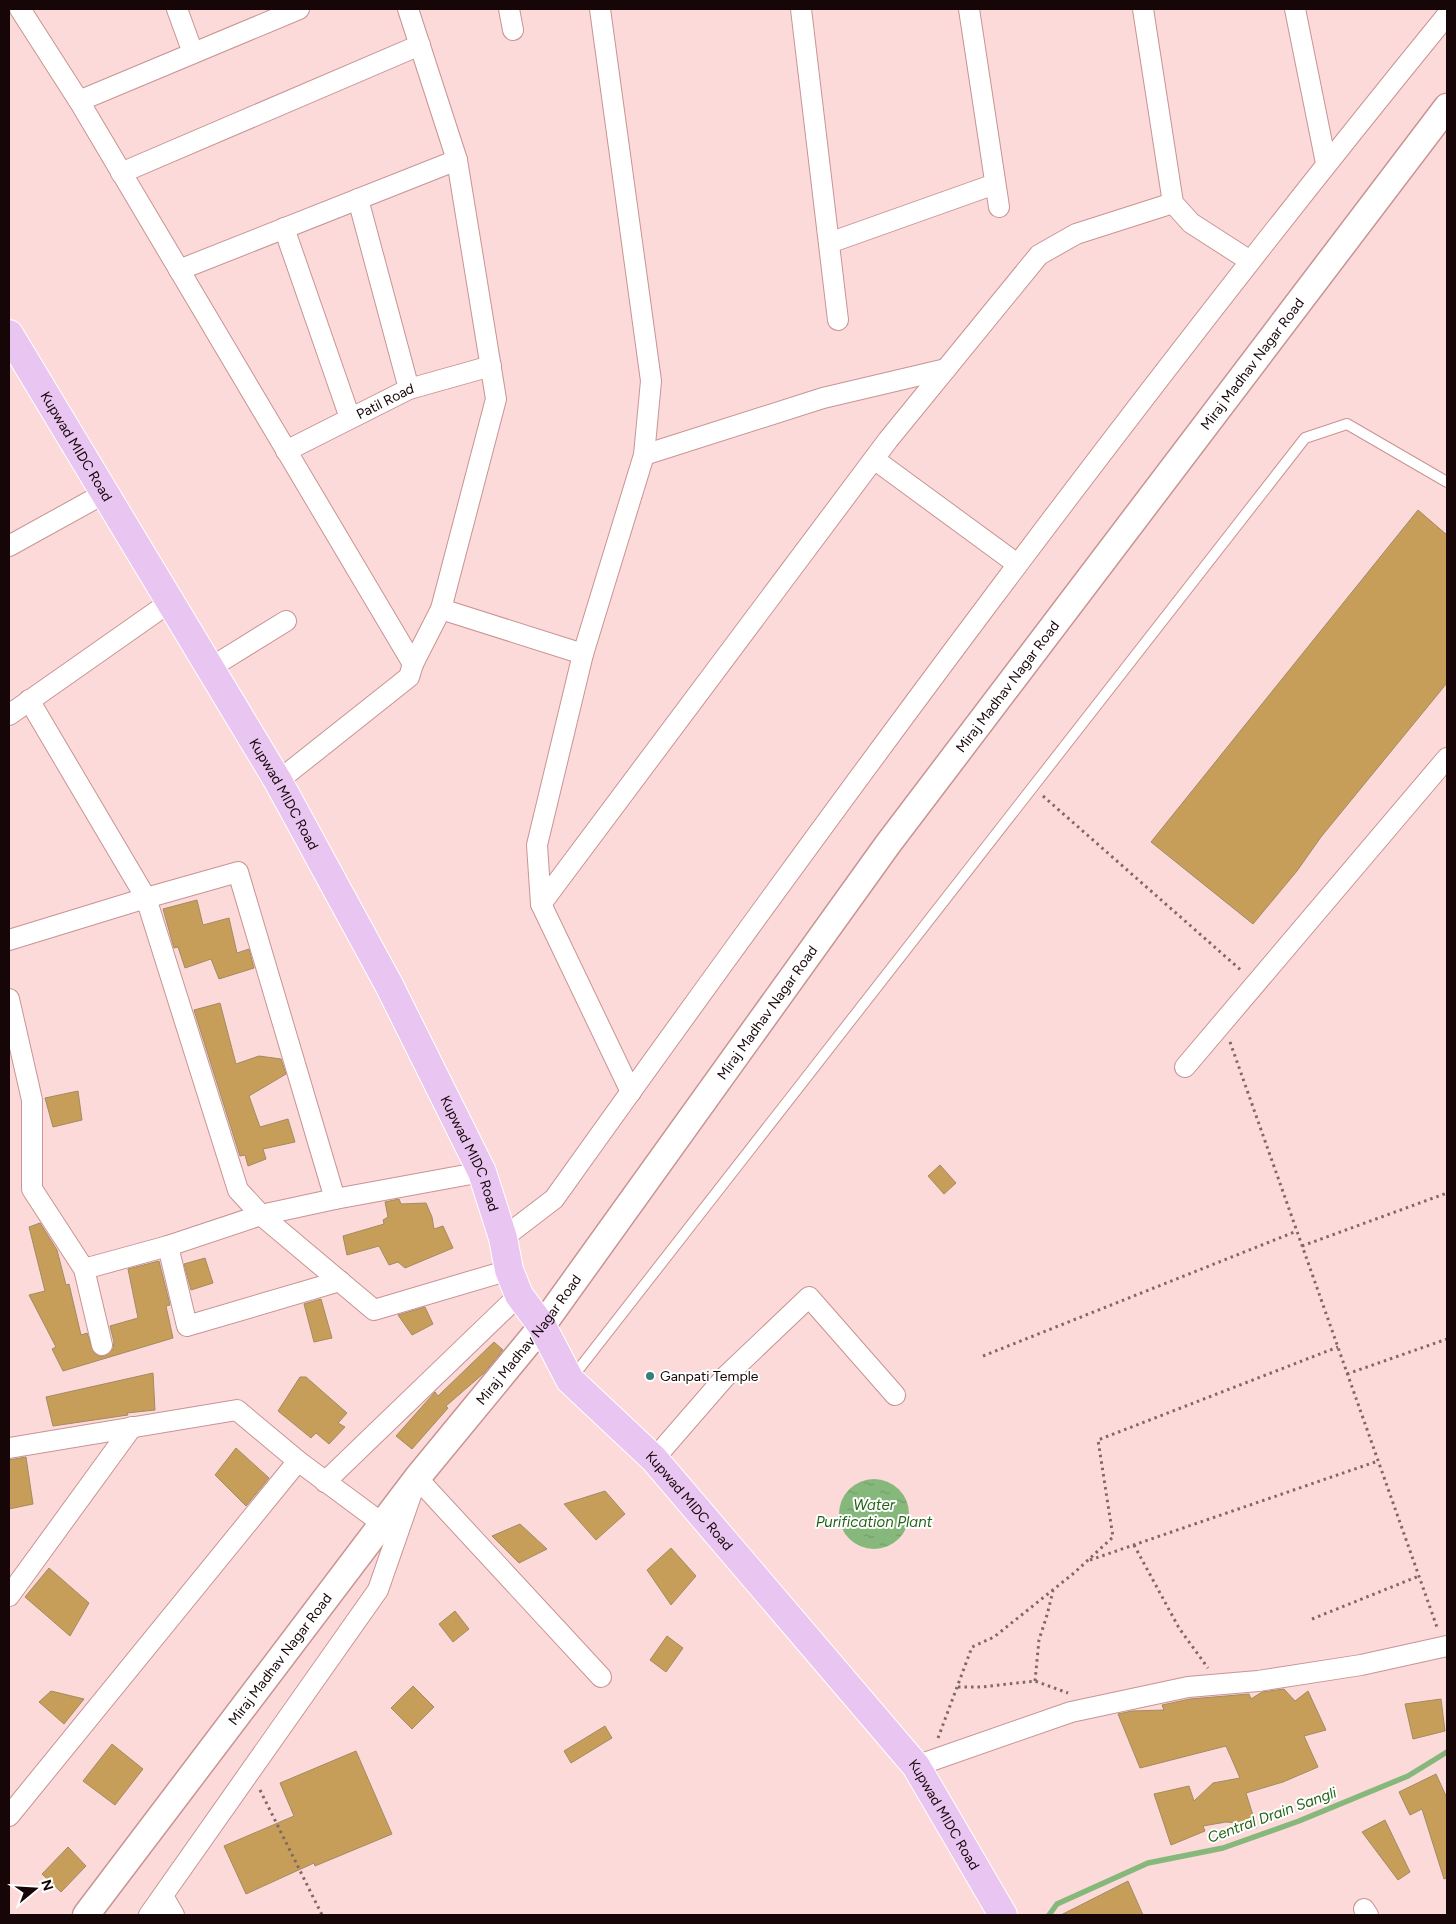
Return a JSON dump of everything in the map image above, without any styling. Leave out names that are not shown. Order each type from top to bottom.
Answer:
[{"type":"main road","name":"Kupwad MIDC Road","points":[[9,334],[278,781],[389,985],[482,1172],[503,1238],[514,1283],[542,1326],[570,1380],[654,1459],[922,1764],[1003,1915]]},
{"type":"street","points":[[20,9],[79,101],[413,664]]},
{"type":"street","points":[[177,9],[193,53]]},
{"type":"street","points":[[79,101],[299,9]]},
{"type":"street","points":[[278,781],[409,677],[413,664],[440,609],[496,399],[457,160],[408,9]]},
{"type":"street","points":[[509,9],[513,30]]},
{"type":"street","points":[[600,9],[651,381],[644,455],[583,654],[536,845],[541,904],[631,1092]]},
{"type":"street","points":[[801,9],[838,320]]},
{"type":"street","points":[[969,9],[998,207]]},
{"type":"street","points":[[1143,9],[1173,203],[1191,223],[1250,261]]},
{"type":"street","points":[[1295,9],[1326,163]]},
{"type":"street","points":[[503,1238],[554,1199],[1017,564],[1326,163],[1447,15]]},
{"type":"street","points":[[121,173],[420,45]]},
{"type":"street","name":"Miraj Madhav Nagar Road","points":[[86,1915],[417,1478],[542,1326],[888,844],[1447,107]]},
{"type":"street","points":[[179,270],[457,160]]},
{"type":"street","points":[[829,243],[995,184]]},
{"type":"street","points":[[358,199],[410,389]]},
{"type":"street","points":[[541,904],[874,459],[1039,255],[1076,234],[1173,203]]},
{"type":"street","points":[[284,228],[350,418]]},
{"type":"street","name":"Patil Road","points":[[286,451],[410,389],[491,366]]},
{"type":"street","points":[[644,455],[823,398],[946,369]]},
{"type":"street","points":[[874,459],[1017,564]]},
{"type":"street","points":[[9,546],[105,493]]},
{"type":"street","points":[[9,715],[170,602]]},
{"type":"street","points":[[440,609],[583,654]]},
{"type":"street","points":[[210,668],[286,621]]},
{"type":"street","points":[[29,700],[146,898],[238,1190],[261,1215],[374,1310],[514,1283]]},
{"type":"street","points":[[1185,1067],[1447,758]]},
{"type":"street","points":[[9,940],[238,872],[335,1199]]},
{"type":"street","points":[[9,1005],[32,1100],[32,1189],[84,1269],[102,1345]]},
{"type":"street","points":[[84,1269],[168,1246],[261,1215],[335,1199],[482,1172]]},
{"type":"street","points":[[168,1246],[188,1326],[340,1281]]},
{"type":"street","points":[[325,1482],[514,1283]]},
{"type":"street","points":[[654,1459],[726,1376],[809,1297],[895,1395]]},
{"type":"street","points":[[9,1448],[236,1410],[325,1482],[383,1524]]},
{"type":"street","points":[[9,1596],[132,1427]]},
{"type":"street","points":[[9,1816],[298,1461]]},
{"type":"street","points":[[150,1915],[378,1590],[417,1478],[601,1677]]},
{"type":"street","points":[[922,1764],[1082,1709],[1188,1687],[1258,1681],[1361,1665],[1445,1647]]},
{"type":"street","points":[[163,1896],[174,1915]]},
{"type":"lane","points":[[570,1380],[1305,438],[1347,424],[1447,482]]},
{"type":"path","points":[[1033,787],[1249,978]]},
{"type":"path","points":[[1223,1023],[1418,1576],[1445,1647]]},
{"type":"path","points":[[1302,1246],[1447,1194]]},
{"type":"path","points":[[983,1356],[1297,1231]]},
{"type":"path","points":[[1347,1374],[1447,1338]]},
{"type":"path","points":[[922,1764],[958,1687],[972,1647],[994,1637],[1089,1560],[1113,1537],[1098,1440],[1338,1347]]},
{"type":"path","points":[[1089,1560],[1378,1461]]},
{"type":"path","points":[[1134,1544],[1179,1628],[1220,1684]]},
{"type":"path","points":[[1312,1619],[1418,1576]]},
{"type":"path","points":[[1035,1681],[1039,1640],[1048,1615],[1053,1590]]},
{"type":"path","points":[[958,1687],[982,1687],[1035,1681],[1074,1695],[1082,1709]]},
{"type":"path","points":[[251,1771],[322,1915]]},
{"type":"water","name":"Water Purification Plant","points":[[874,1479],[893,1485],[903,1495],[909,1514],[903,1533],[893,1543],[874,1549],[855,1543],[845,1533],[839,1514],[845,1495],[855,1485]]},
{"type":"building","points":[[1418,510],[1447,535],[1447,683],[1321,837],[1297,871],[1253,924],[1151,842]]},
{"type":"building","points":[[197,900],[203,925],[229,918],[237,953],[249,949],[254,968],[219,979],[211,959],[185,968],[178,947],[174,948],[163,909]]},
{"type":"building","points":[[220,1003],[236,1064],[259,1056],[281,1059],[286,1074],[249,1096],[260,1127],[288,1119],[295,1142],[263,1149],[266,1159],[248,1166],[245,1155],[240,1156],[194,1010]]},
{"type":"building","points":[[78,1091],[82,1120],[53,1127],[45,1098]]},
{"type":"building","points":[[940,1165],[956,1183],[944,1194],[928,1176]]},
{"type":"building","points":[[399,1199],[401,1204],[426,1203],[432,1217],[434,1229],[443,1226],[453,1248],[405,1268],[398,1262],[389,1265],[379,1246],[347,1255],[343,1236],[384,1224],[383,1220],[388,1217],[385,1202]]},
{"type":"building","points":[[40,1223],[57,1250],[66,1285],[69,1284],[81,1335],[87,1333],[94,1353],[99,1356],[105,1356],[113,1349],[114,1342],[110,1326],[138,1318],[128,1269],[159,1261],[170,1305],[166,1306],[173,1338],[63,1371],[52,1349],[56,1347],[29,1295],[45,1291],[29,1227]]},
{"type":"building","points":[[205,1258],[213,1283],[191,1290],[184,1264]]},
{"type":"building","points":[[321,1299],[332,1338],[314,1342],[304,1304]]},
{"type":"building","points":[[425,1307],[433,1324],[412,1335],[398,1315]]},
{"type":"building","points":[[494,1342],[503,1350],[484,1373],[446,1406],[448,1408],[412,1449],[396,1436],[435,1392],[438,1396]]},
{"type":"building","points":[[153,1373],[155,1410],[53,1426],[46,1397]]},
{"type":"building","points":[[300,1377],[306,1377],[347,1413],[338,1423],[345,1427],[329,1444],[316,1433],[311,1438],[278,1411]]},
{"type":"building","points":[[236,1448],[269,1478],[246,1506],[215,1475]]},
{"type":"building","points":[[26,1457],[33,1504],[9,1509],[9,1460]]},
{"type":"building","points":[[605,1491],[625,1514],[596,1540],[564,1504]]},
{"type":"building","points":[[520,1524],[547,1549],[519,1563],[492,1536]]},
{"type":"building","points":[[671,1548],[696,1576],[671,1605],[647,1570]]},
{"type":"building","points":[[49,1568],[89,1603],[70,1636],[25,1597]]},
{"type":"building","points":[[455,1611],[469,1629],[453,1642],[439,1624]]},
{"type":"building","points":[[667,1636],[683,1648],[666,1672],[650,1660]]},
{"type":"building","points":[[413,1686],[434,1707],[412,1729],[391,1708]]},
{"type":"building","points":[[1284,1689],[1295,1701],[1308,1691],[1326,1730],[1304,1736],[1318,1767],[1283,1782],[1246,1793],[1257,1828],[1226,1822],[1203,1826],[1205,1831],[1171,1845],[1154,1794],[1189,1786],[1194,1801],[1213,1783],[1240,1778],[1226,1746],[1140,1768],[1118,1714],[1132,1711],[1164,1710],[1162,1705],[1190,1699],[1249,1694],[1251,1699],[1262,1692]]},
{"type":"building","points":[[51,1691],[84,1699],[64,1724],[39,1702]]},
{"type":"building","points":[[1441,1699],[1445,1731],[1413,1739],[1405,1704]]},
{"type":"building","points":[[605,1726],[612,1738],[571,1763],[564,1751]]},
{"type":"building","points":[[112,1744],[143,1769],[115,1805],[83,1781]]},
{"type":"building","points":[[356,1751],[392,1834],[315,1866],[314,1863],[246,1894],[224,1846],[294,1816],[280,1783]]},
{"type":"building","points":[[1436,1774],[1447,1798],[1447,1878],[1444,1879],[1422,1809],[1410,1815],[1399,1792]]},
{"type":"building","points":[[1385,1820],[1410,1872],[1398,1880],[1362,1832]]},
{"type":"building","points":[[68,1847],[86,1866],[61,1892],[42,1874]]},
{"type":"building","points":[[1128,1881],[1143,1915],[1061,1915]]},
{"type":"waterway","name":"Central Drain Sangli","points":[[1049,1915],[1057,1904],[1148,1863],[1223,1848],[1299,1821],[1408,1776],[1447,1752]]},
{"type":"place","name":"Ganpati Temple","points":[[650,1376]]}]
